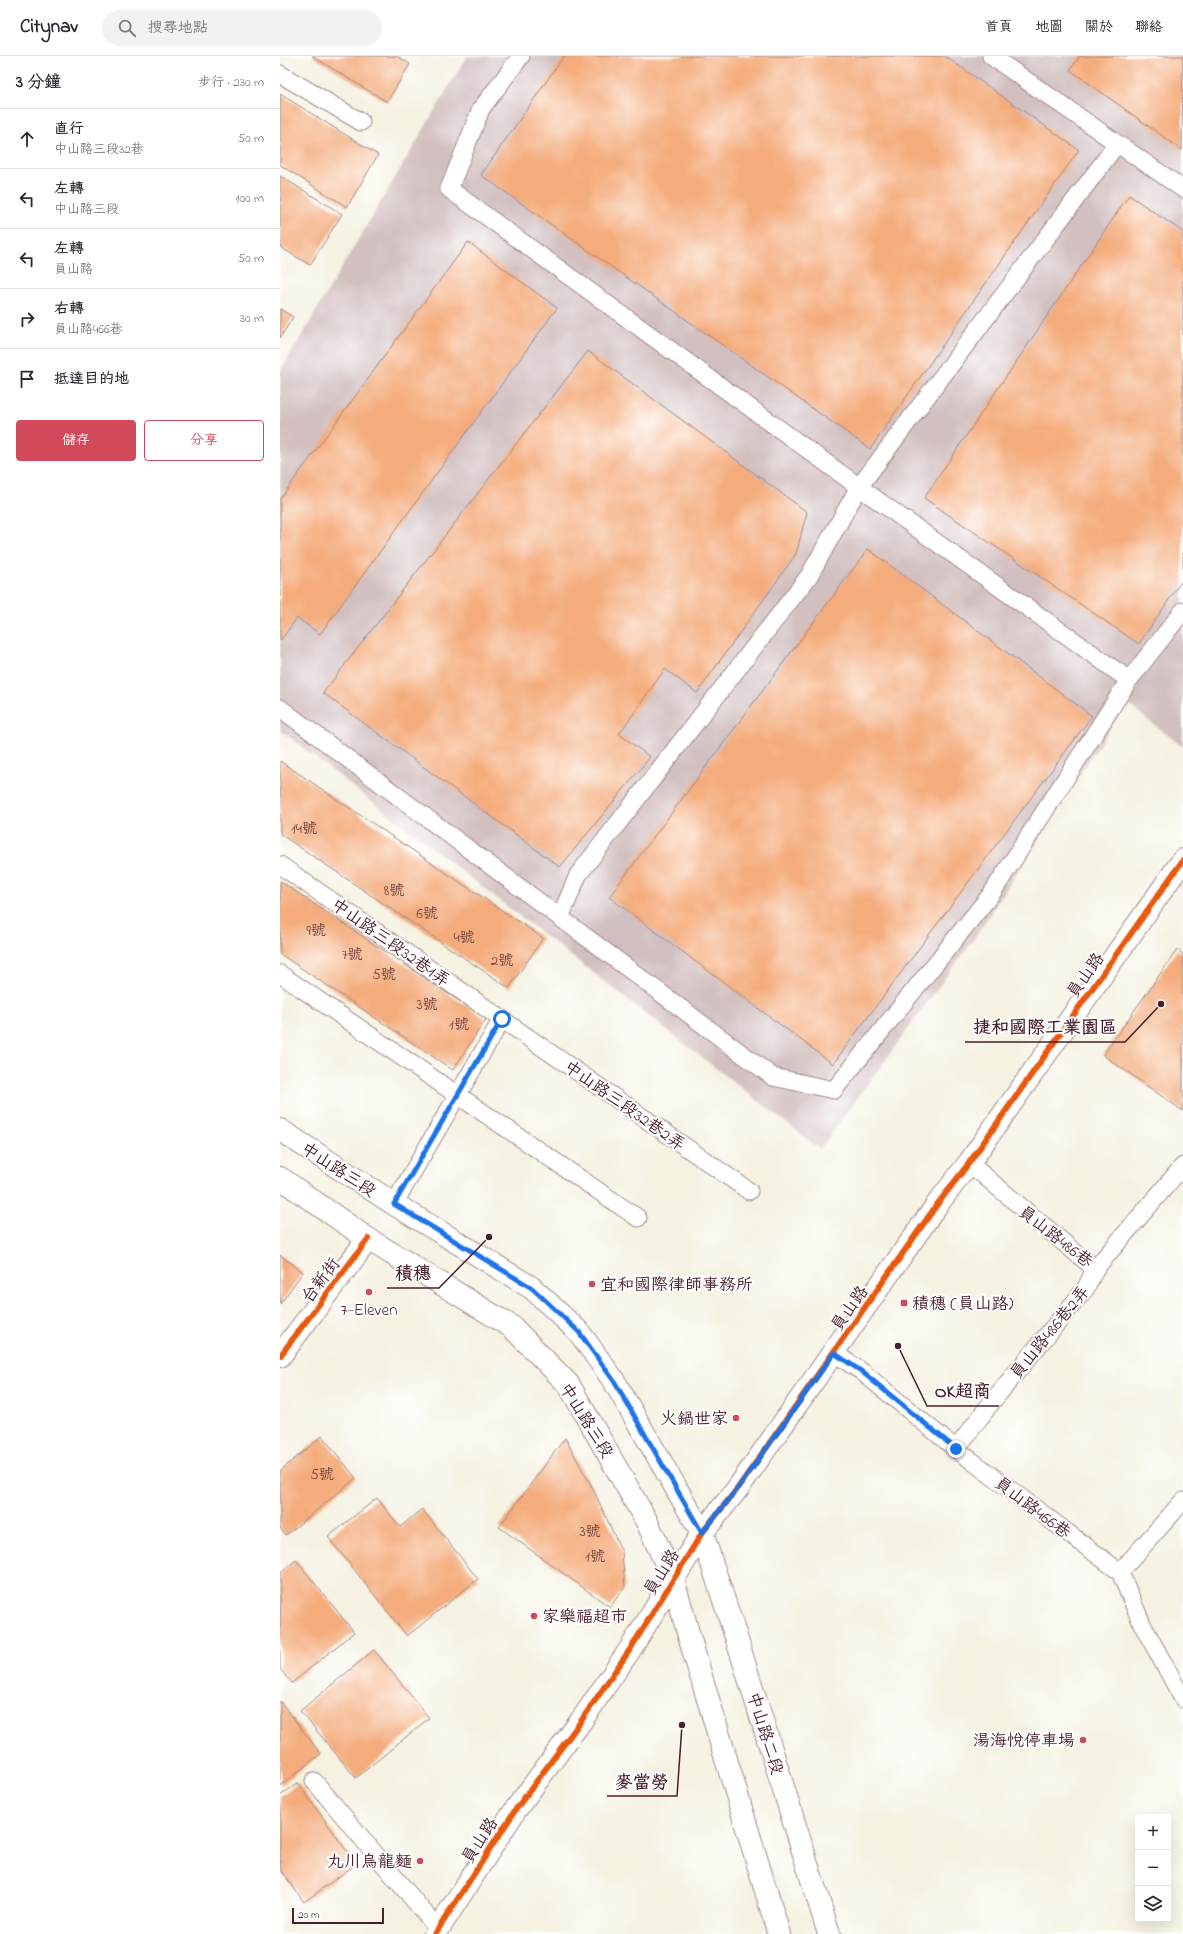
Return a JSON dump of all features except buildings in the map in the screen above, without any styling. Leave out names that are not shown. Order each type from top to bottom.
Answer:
[{"type":"main road","name":"員山路","points":[[437,1932],[516,1809],[590,1709],[702,1533],[738,1488],[936,1206],[969,1163],[1183,860]]},
{"type":"main road","name":"中山路三段","points":[[280,1130],[394,1204],[532,1288],[579,1332],[614,1381],[702,1533]]},
{"type":"main road","name":"中山路三段","points":[[280,1178],[368,1239],[512,1327],[569,1385],[647,1522],[673,1578]]},
{"type":"main road","name":"台新街","points":[[280,1356],[368,1239]]},
{"type":"main road","name":"中山路二段","points":[[702,1533],[740,1647],[828,1934]]},
{"type":"main road","points":[[673,1578],[693,1651],[779,1934]]},
{"type":"lane","points":[[521,56],[481,109],[449,189],[1129,680]]},
{"type":"lane","points":[[991,56],[1183,189]]},
{"type":"lane","points":[[280,74],[361,122]]},
{"type":"lane","points":[[560,918],[578,875],[809,576],[859,486],[1118,144]]},
{"type":"lane","points":[[280,708],[773,1077],[834,1090],[992,893],[1129,680],[1183,611]]},
{"type":"lane","name":"中山路三段32巷1弄","points":[[280,865],[502,1019]]},
{"type":"lane","points":[[280,974],[638,1218]]},
{"type":"lane","points":[[394,1204],[502,1019]]},
{"type":"lane","name":"中山路三段32巷2弄","points":[[502,1019],[749,1191]]},
{"type":"lane","name":"員山路486巷","points":[[969,1163],[1095,1270],[1183,1166]]},
{"type":"lane","name":"員山路486巷2弄","points":[[956,1449],[991,1403],[1086,1288],[1095,1270]]},
{"type":"lane","name":"員山路466巷","points":[[834,1353],[861,1371],[956,1449],[1120,1572]]},
{"type":"lane","points":[[1183,1502],[1120,1572],[1142,1624],[1183,1699]]},
{"type":"lane","points":[[314,1781],[437,1932]]},
{"type":"shaded area","points":[[467,56],[1183,56],[1183,747],[1126,703],[976,936],[820,1149],[280,730],[280,372]]},
{"type":"cycle path","points":[[435,1934],[516,1809],[581,1721],[631,1648],[702,1533],[738,1488],[936,1206],[969,1163],[1183,860]]},
{"type":"cycle path","points":[[280,1356],[368,1239]]},
{"type":"place","name":"捷和國際工業園區","points":[[1161,1004]]},
{"type":"place","name":"積穗","points":[[489,1237]]},
{"type":"place","name":"宜和國際律師事務所","points":[[592,1284]]},
{"type":"place","name":"7-Eleven","points":[[369,1292]]},
{"type":"place","name":"積穗 (員山路)","points":[[904,1303]]},
{"type":"place","name":"OK超商","points":[[898,1346]]},
{"type":"place","name":"火鍋世家","points":[[736,1418]]},
{"type":"place","name":"家樂福超市","points":[[534,1616]]},
{"type":"place","name":"麥當勞","points":[[682,1725]]},
{"type":"place","name":"湯海悅停車場","points":[[1083,1740]]},
{"type":"place","name":"丸川烏龍麵","points":[[420,1861]]},
{"type":"route","points":[[502,1019],[394,1204],[532,1288],[579,1332],[614,1381],[702,1533],[738,1488],[834,1353],[861,1371],[956,1449]]}]
